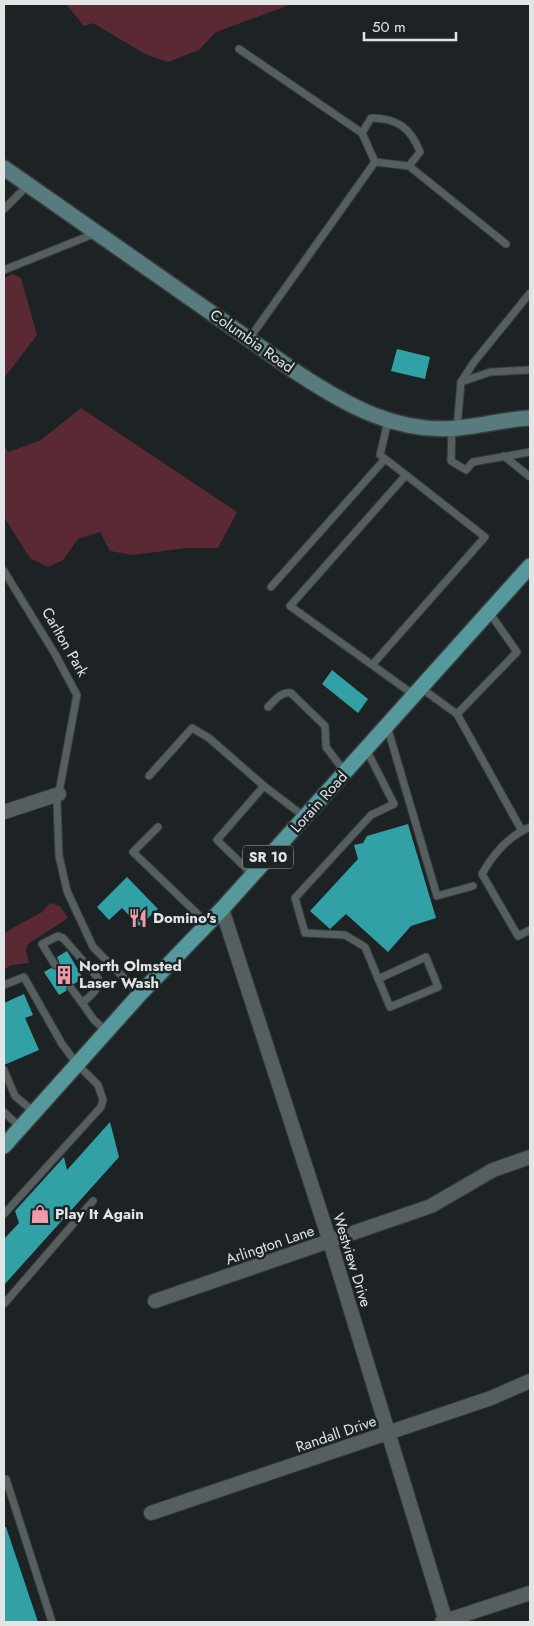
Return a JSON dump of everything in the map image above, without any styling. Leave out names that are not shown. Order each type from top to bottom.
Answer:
[{"type":"main road","name":"Columbia Road","points":[[4,168],[249,340],[336,398],[365,413],[388,421],[424,428],[455,428],[530,418]]},
{"type":"main road","name":"Lorain Road","points":[[4,1146],[140,994],[222,910],[530,566]]},
{"type":"street","points":[[4,812],[58,794]]},
{"type":"street","name":"Westview Drive","points":[[222,910],[330,1242],[445,1622]]},
{"type":"street","name":"Arlington Lane","points":[[155,1301],[431,1206],[493,1170],[530,1157]]},
{"type":"street","name":"Randall Drive","points":[[152,1513],[491,1398],[530,1381]]},
{"type":"street","points":[[445,1622],[530,1593]]},
{"type":"lane","points":[[239,49],[362,133],[375,162]]},
{"type":"lane","points":[[362,133],[371,118],[390,118],[414,136],[420,152],[409,166]]},
{"type":"lane","points":[[375,162],[409,166],[506,244]]},
{"type":"lane","points":[[249,340],[375,162]]},
{"type":"lane","points":[[4,209],[28,185]]},
{"type":"lane","points":[[4,270],[97,233]]},
{"type":"lane","points":[[530,293],[474,362],[461,382],[451,461],[466,470],[473,462],[530,452]]},
{"type":"lane","points":[[461,382],[490,372],[530,370]]},
{"type":"lane","points":[[372,665],[485,537],[385,459],[379,452],[388,421]]},
{"type":"lane","points":[[504,456],[530,477]]},
{"type":"lane","points":[[271,587],[385,459]]},
{"type":"lane","points":[[406,475],[290,606],[372,665],[457,714],[522,831]]},
{"type":"lane","name":"Carlton Park","points":[[4,571],[55,654],[77,695],[58,794],[59,856],[67,891],[93,947],[140,994]]},
{"type":"lane","points":[[457,714],[517,652],[489,612]]},
{"type":"lane","points":[[268,707],[280,696],[287,692],[292,693],[325,726],[326,747],[345,772]]},
{"type":"lane","points":[[387,726],[437,896],[473,886]]},
{"type":"lane","points":[[149,776],[192,728],[209,738],[264,786],[305,817]]},
{"type":"lane","points":[[366,749],[394,804],[371,816],[295,898],[305,933],[345,935],[365,947],[390,1007],[438,987],[426,957],[378,978]]},
{"type":"lane","points":[[252,875],[217,840],[264,786]]},
{"type":"lane","points":[[158,827],[133,852],[208,924]]},
{"type":"lane","points":[[530,827],[522,831],[492,856],[482,874],[518,936],[530,930]]},
{"type":"lane","points":[[56,965],[42,944],[58,936],[63,938],[98,978],[99,984],[96,990],[82,1003]]},
{"type":"lane","points":[[4,985],[24,976],[62,1044],[77,1064],[98,1085],[103,1100],[100,1107],[4,1214]]},
{"type":"lane","points":[[71,988],[94,1020],[106,1031]]},
{"type":"lane","points":[[4,1070],[15,1096],[34,1112]]},
{"type":"lane","points":[[4,1112],[20,1127]]},
{"type":"lane","points":[[4,1304],[93,1201]]},
{"type":"lane","points":[[4,1480],[6,1479],[52,1622]]},
{"type":"shaded area","points":[[66,4],[292,4],[216,32],[199,50],[168,62],[145,54],[93,23],[84,26]]},
{"type":"shaded area","points":[[13,274],[21,278],[37,335],[4,378],[4,278]]},
{"type":"shaded area","points":[[81,408],[237,512],[218,548],[187,548],[133,555],[110,551],[100,532],[78,539],[63,560],[48,567],[30,558],[4,517],[4,445],[8,452],[41,440]]},
{"type":"shaded area","points":[[50,903],[60,906],[68,918],[28,944],[26,950],[29,963],[11,965],[4,970],[4,933],[42,912]]},
{"type":"building","points":[[397,349],[430,357],[425,379],[391,371]]},
{"type":"building","points":[[332,670],[368,699],[358,713],[322,684]]},
{"type":"building","points":[[408,824],[436,918],[411,926],[388,952],[346,914],[330,929],[310,911],[358,859],[354,845],[363,843],[367,836]]},
{"type":"building","points":[[127,877],[158,909],[139,926],[122,908],[109,920],[97,907]]},
{"type":"building","name":"North Olmsted Laser Wash","points":[[67,951],[83,978],[74,984],[68,983],[66,991],[59,995],[44,972],[51,968],[58,969],[60,964],[57,957]]},
{"type":"building","points":[[24,994],[33,1015],[25,1018],[39,1050],[4,1065],[4,1003]]},
{"type":"building","points":[[110,1122],[119,1157],[4,1285],[4,1239],[19,1223],[15,1211],[64,1157],[67,1170]]},
{"type":"building","points":[[4,1527],[6,1527],[38,1622],[4,1622]]},
{"type":"place","name":"Domino's","points":[[138,918]]},
{"type":"place","name":"North Olmsted Laser Wash","points":[[64,975]]},
{"type":"place","name":"Play It Again","points":[[40,1214]]}]
